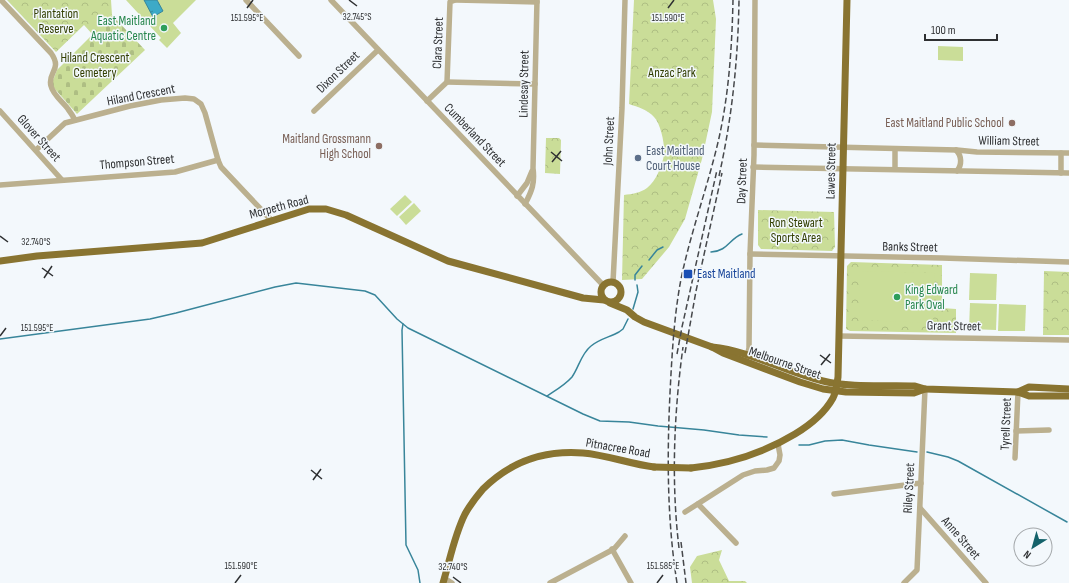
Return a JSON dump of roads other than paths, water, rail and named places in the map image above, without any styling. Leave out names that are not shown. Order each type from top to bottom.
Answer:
[{"type":"main road","name":"Lawes Street","points":[[836,387],[838,378],[840,336],[847,0]]},
{"type":"main road","name":"Morpeth Road","points":[[0,261],[37,256],[202,243],[309,209],[326,209],[346,215],[448,261],[591,300],[607,302]]},
{"type":"main road","points":[[621,293],[617,301],[607,302],[601,296],[601,288],[608,282],[613,282],[619,286],[621,293],[623,302],[627,310]]},
{"type":"main road","name":"Morpeth Road","points":[[576,296],[589,295],[601,288]]},
{"type":"main road","name":"Melbourne Street","points":[[607,302],[627,310],[644,322],[712,347],[723,353],[747,358],[800,382],[824,389],[836,387],[914,393],[925,390],[1018,392],[1029,396],[1069,396]]},
{"type":"main road","name":"Pitnacree Road","points":[[444,580],[457,532],[466,513],[478,495],[492,480],[510,468],[528,459],[545,454],[562,453],[584,454],[654,467],[691,468],[710,466],[755,454],[778,444],[802,430],[814,421],[827,407],[836,387]]},
{"type":"main road","name":"Melbourne Street","points":[[1018,392],[1029,387],[1069,389]]},
{"type":"street","points":[[2,0],[56,60],[56,65],[50,80],[51,87],[75,120]]},
{"type":"street","points":[[246,0],[300,56]]},
{"type":"street","name":"Cumberland Street","points":[[332,0],[525,204],[601,288]]},
{"type":"street","name":"John Street","points":[[613,282],[625,0]]},
{"type":"street","name":"Day Street","points":[[747,358],[749,348],[750,254],[754,145],[755,0]]},
{"type":"street","points":[[454,1],[537,1]]},
{"type":"street","name":"Clara Street","points":[[427,101],[447,82],[454,1]]},
{"type":"street","name":"Lindesay Street","points":[[525,204],[533,186],[534,175],[537,1]]},
{"type":"street","name":"Dixon Street","points":[[314,111],[378,50]]},
{"type":"street","points":[[447,82],[536,84]]},
{"type":"street","name":"Hiland Crescent","points":[[36,150],[65,123],[130,106],[161,100],[185,98],[194,99],[201,104],[205,113],[218,160]]},
{"type":"street","name":"Glover Street","points":[[0,110],[62,180]]},
{"type":"street","name":"William Street","points":[[754,145],[956,150],[977,152],[1069,153]]},
{"type":"street","points":[[895,149],[895,169]]},
{"type":"street","points":[[956,150],[960,157],[960,166],[957,171]]},
{"type":"street","points":[[1061,153],[1061,173]]},
{"type":"street","points":[[218,160],[221,167],[272,221]]},
{"type":"street","name":"Thompson Street","points":[[0,185],[175,172],[218,160]]},
{"type":"street","points":[[753,167],[1069,173]]},
{"type":"street","name":"Lindesay Street","points":[[517,196],[527,183],[533,168]]},
{"type":"street","name":"Banks Street","points":[[750,254],[1069,262]]},
{"type":"street","name":"Grant Street","points":[[840,336],[1069,340]]},
{"type":"street","name":"Riley Street","points":[[904,583],[917,570],[925,390]]},
{"type":"street","name":"Tyrell Street","points":[[1015,458],[1018,392]]},
{"type":"street","points":[[1016,431],[1049,430]]},
{"type":"street","points":[[685,512],[743,475],[755,471],[774,468],[779,461],[780,455],[778,444]]},
{"type":"street","points":[[834,494],[921,483]]},
{"type":"street","points":[[698,504],[736,543]]},
{"type":"street","name":"Anne Street","points":[[920,508],[986,583]]},
{"type":"street","points":[[550,583],[612,550],[625,536]]},
{"type":"street","points":[[612,550],[631,583]]},
{"type":"street","points":[[444,580],[452,583]]},
{"type":"water","points":[[144,0],[157,0],[163,11],[153,17]]},
{"type":"waterway","points":[[711,252],[725,247],[742,234]]},
{"type":"waterway","points":[[649,260],[657,250],[663,247]]},
{"type":"waterway","points":[[635,280],[635,275],[642,266]]},
{"type":"waterway","points":[[0,339],[150,319],[296,283],[365,291],[375,295],[397,319],[408,328],[600,421],[629,422],[767,437]]},
{"type":"waterway","points":[[633,309],[638,292],[637,285]]},
{"type":"waterway","points":[[547,396],[572,377],[582,357],[591,346],[619,332],[623,329],[628,319]]},
{"type":"waterway","points":[[403,324],[406,545],[418,570],[420,583]]},
{"type":"waterway","points":[[799,445],[842,440],[917,452]]},
{"type":"waterway","points":[[927,452],[958,461],[1067,522]]},
{"type":"railway","points":[[677,583],[671,536],[668,464],[670,393],[675,321],[685,261],[719,138],[729,69],[733,0]]},
{"type":"railway","points":[[719,176],[734,89],[739,0]]},
{"type":"railway","points":[[677,354],[717,170]]},
{"type":"railway","points":[[685,353],[696,291],[722,173]]},
{"type":"railway","points":[[679,548],[674,472],[677,397],[683,347]]},
{"type":"railway","points":[[681,542],[686,583]]},
{"type":"place","name":"East Maitland Aquatic Centre","points":[[164,28]]},
{"type":"place","name":"East Maitland Public School","points":[[1012,123]]},
{"type":"place","name":"Maitland Grossmann High School","points":[[379,146]]},
{"type":"place","name":"East Maitland Court House","points":[[638,158]]},
{"type":"place","name":"East Maitland","points":[[688,274]]},
{"type":"place","name":"King Edward Park Oval","points":[[897,297]]},
{"type":"park label","name":"Plantation Reserve","points":[[56,22]]},
{"type":"park label","name":"Hiland Crescent Cemetery","points":[[95,66]]},
{"type":"park label","name":"Anzac Park","points":[[672,73]]},
{"type":"park label","name":"Ron Stewart Sports Area","points":[[796,230]]}]
